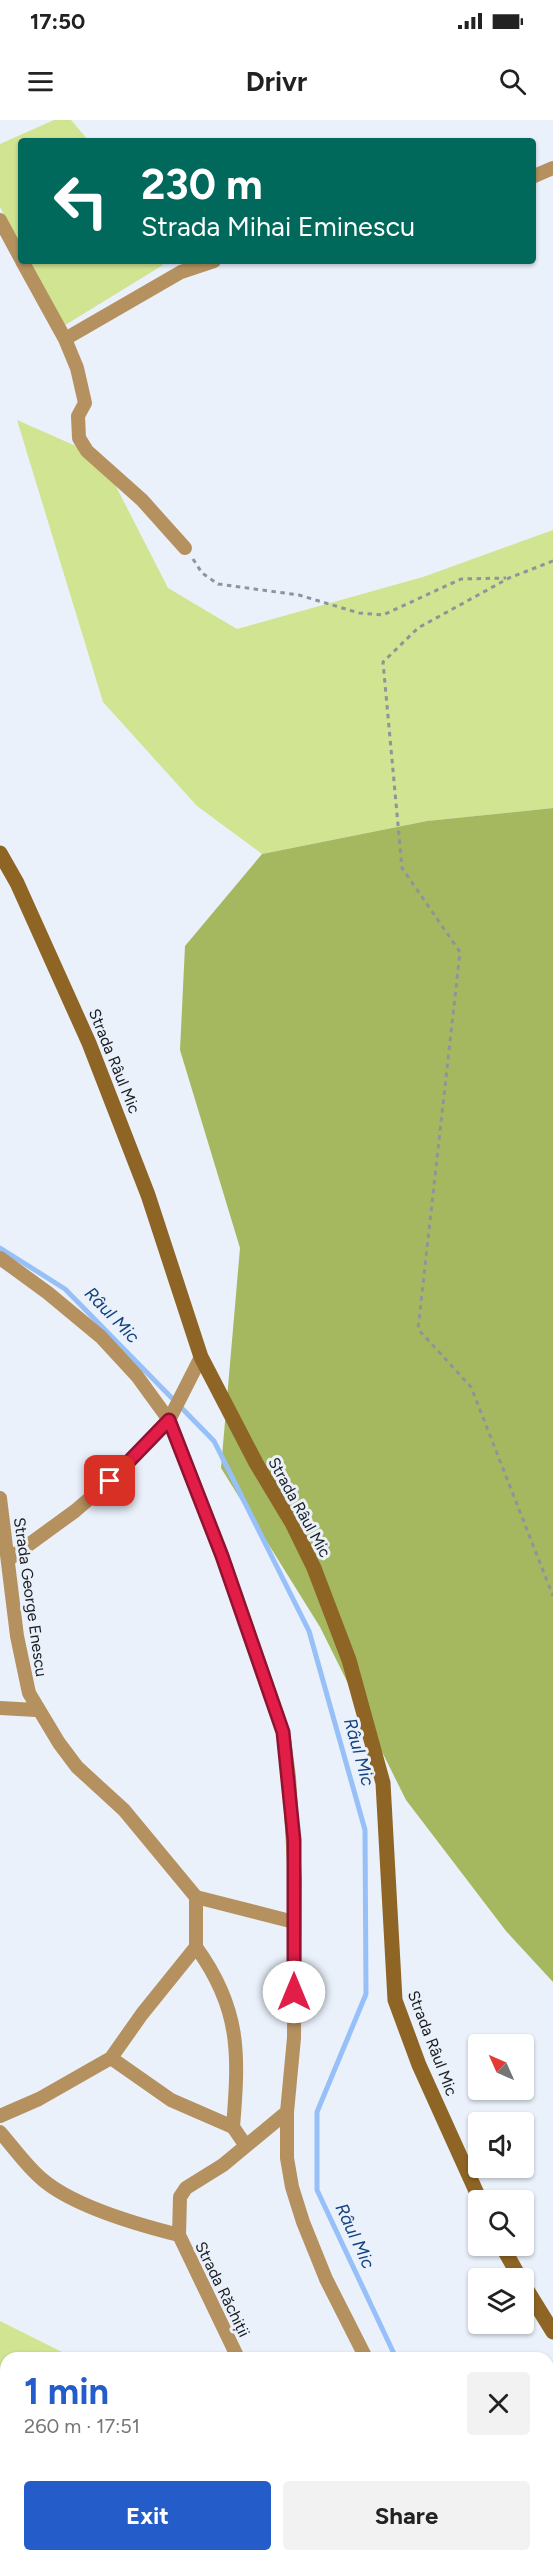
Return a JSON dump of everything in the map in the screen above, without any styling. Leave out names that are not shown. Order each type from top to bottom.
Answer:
[{"type":"street","points":[[536,175],[553,168]]},
{"type":"street","points":[[0,220],[18,253]]},
{"type":"street","points":[[24,264],[64,339],[84,393],[85,404],[78,416],[79,438],[87,451],[142,500],[185,548]]},
{"type":"street","points":[[64,339],[181,272],[204,264]]},
{"type":"street","name":"Strada Râul Mic","points":[[0,853],[17,883],[89,1042],[148,1195],[201,1357],[230,1416],[297,1532],[314,1568],[349,1660],[383,1783],[394,2000],[419,2065],[475,2190]]},
{"type":"street","points":[[0,1258],[48,1293],[101,1337],[171,1415],[283,1732],[294,1840],[294,2038],[287,2112],[287,2158],[292,2187],[303,2222],[326,2279],[363,2352]]},
{"type":"street","points":[[9,1559],[75,1511],[110,1481],[171,1415],[201,1357]]},
{"type":"street","name":"Strada George Enescu","points":[[0,1498],[17,1636],[28,1694],[36,1710],[77,1767],[124,1810],[196,1897]]},
{"type":"street","points":[[0,1708],[36,1710]]},
{"type":"street","points":[[233,2127],[238,2067],[234,2032],[227,2000],[218,1980],[196,1947],[196,1897],[294,1922]]},
{"type":"street","points":[[0,2116],[39,2099],[111,2058],[161,1989],[196,1947]]},
{"type":"street","points":[[111,2058],[171,2100],[233,2127],[246,2146]]},
{"type":"street","points":[[0,2132],[42,2179],[54,2188],[84,2204],[179,2235],[180,2197],[186,2188],[223,2165],[287,2112]]},
{"type":"street","name":"Strada Răchiții","points":[[179,2235],[235,2352]]},
{"type":"street","points":[[534,2301],[553,2332]]},
{"type":"path","points":[[185,548],[202,573],[218,584],[299,595],[359,614],[383,615],[461,579],[509,578]]},
{"type":"path","points":[[553,561],[509,578],[418,628],[383,662],[402,868],[460,952],[418,1329],[471,1387],[553,1596]]},
{"type":"green space","points":[[54,120],[71,120],[86,138],[18,138],[18,242],[0,207],[0,144]]},
{"type":"green space","points":[[30,264],[163,265],[62,327]]},
{"type":"green space","points":[[17,420],[101,457],[168,588],[237,629],[423,577],[553,530],[553,808],[427,821],[262,854],[197,806],[103,702]]},
{"type":"green space","points":[[553,808],[553,1982],[506,1931],[406,1800],[320,1627],[221,1468],[240,1248],[180,1050],[185,946],[262,854],[427,821]]},
{"type":"green space","points":[[0,2321],[62,2352],[0,2352]]},
{"type":"waterway","name":"Râul Mic","points":[[0,1248],[65,1289],[214,1441],[309,1631],[365,1830],[366,1994],[317,2112],[317,2190],[393,2352]]},
{"type":"route","points":[[110,1481],[169,1420],[189,1477],[222,1556],[283,1732],[290,1777],[296,1880],[294,1992]]}]
